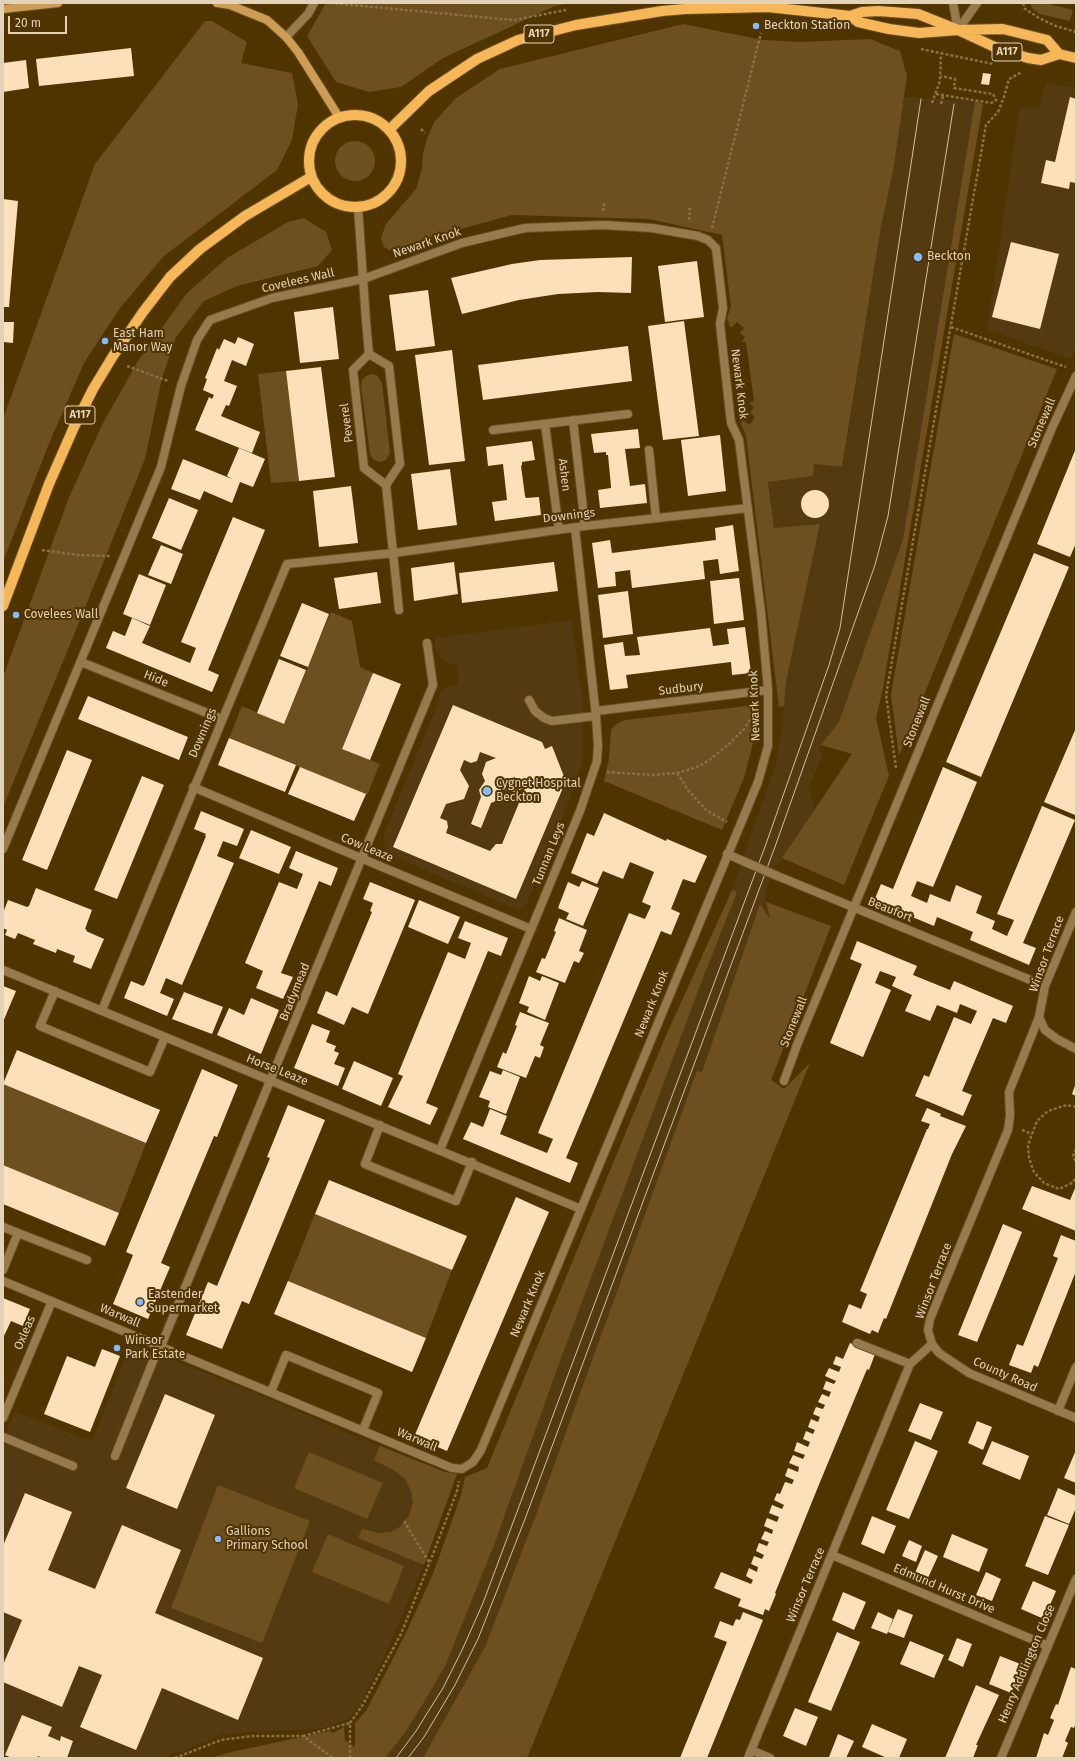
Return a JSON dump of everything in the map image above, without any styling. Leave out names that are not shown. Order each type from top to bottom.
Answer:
[{"type":"main road","name":"A117","points":[[390,130],[429,92],[477,59],[518,40],[576,24],[685,6],[768,7],[850,16],[862,12],[878,11],[918,14],[958,30],[999,49],[1028,58],[1041,60],[1059,54],[1047,40],[1003,29],[958,30],[918,33],[858,22],[850,16]]},
{"type":"main road","points":[[1059,54],[1076,58]]},
{"type":"main road","points":[[352,114],[366,115],[379,120],[390,130],[398,144],[401,161],[398,178],[388,193],[374,203],[358,207],[343,206],[329,200],[318,190],[311,177],[308,163],[310,148],[316,134],[326,124],[339,117],[352,114]]},
{"type":"main road","name":"A117","points":[[3,606],[49,484],[74,428],[113,356],[143,312],[170,277],[200,249],[245,216],[311,177]]},
{"type":"street","points":[[3,9],[58,3]]},
{"type":"street","points":[[217,3],[230,5],[267,20],[286,37],[298,52],[339,117]]},
{"type":"street","points":[[286,37],[308,14],[314,3]]},
{"type":"street","points":[[953,3],[958,30]]},
{"type":"street","points":[[958,30],[977,3]]},
{"type":"street","points":[[358,207],[369,354],[389,366],[400,464],[386,485],[399,610]]},
{"type":"street","name":"Newark Knok","points":[[363,279],[462,243],[524,228],[620,225],[688,234],[708,240],[716,248],[723,308],[720,324],[731,423],[739,440],[768,690],[768,746],[758,782],[481,1450],[473,1462],[462,1469]]},
{"type":"street","name":"Covelees Wall","points":[[3,848],[161,468],[181,386],[197,340],[210,320],[272,298],[363,279]]},
{"type":"street","name":"Peverel","points":[[369,354],[353,370],[364,468],[386,485]]},
{"type":"street","name":"Stonewall","points":[[784,1081],[797,1045],[907,778],[1076,375]]},
{"type":"street","points":[[492,430],[628,414]]},
{"type":"street","name":"Ashen","points":[[573,420],[585,526]]},
{"type":"street","name":"Ashen","points":[[545,424],[559,530]]},
{"type":"street","points":[[648,450],[656,518]]},
{"type":"street","name":"Downings","points":[[102,1010],[193,787],[287,564],[394,553],[585,526],[748,508]]},
{"type":"street","name":"Tunnan Leys","points":[[440,1150],[580,811],[594,769],[598,746],[596,714],[575,528]]},
{"type":"street","name":"Bradymead","points":[[115,1456],[433,685],[427,643]]},
{"type":"street","name":"Hide","points":[[81,662],[222,719]]},
{"type":"street","name":"Sudbury","points":[[529,700],[535,711],[544,718],[552,721],[768,690]]},
{"type":"street","name":"Cow Leaze","points":[[193,787],[531,929]]},
{"type":"street","name":"Beaufort","points":[[727,854],[1045,986]]},
{"type":"street","name":"Winsor Terrace","points":[[750,1754],[910,1364],[932,1344],[928,1330],[930,1319],[1008,1130],[1010,1116],[1009,1092],[1039,1017],[1045,986],[1076,912]]},
{"type":"street","name":"Horse Leaze","points":[[3,970],[472,1162],[581,1209]]},
{"type":"street","points":[[55,991],[40,1026],[150,1072],[165,1037]]},
{"type":"street","points":[[1039,1017],[1045,1030],[1076,1050]]},
{"type":"street","points":[[380,1125],[364,1164],[456,1201],[472,1162]]},
{"type":"street","points":[[3,1227],[87,1260]]},
{"type":"street","points":[[3,1270],[18,1233]]},
{"type":"street","name":"Warwall","points":[[3,1281],[452,1468],[462,1469]]},
{"type":"street","name":"Oxleas","points":[[3,1418],[52,1301]]},
{"type":"street","points":[[857,1343],[910,1364]]},
{"type":"street","name":"County Road","points":[[932,1344],[939,1353],[969,1373],[1076,1418]]},
{"type":"street","points":[[271,1392],[286,1355],[378,1393],[363,1430]]},
{"type":"street","points":[[1058,1411],[1076,1367]]},
{"type":"street","points":[[3,1437],[72,1466]]},
{"type":"street","name":"Edmund Hurst Drive","points":[[832,1555],[1048,1646]]},
{"type":"street","name":"Henry Addlington Close","points":[[1001,1758],[1076,1579]]},
{"type":"street","points":[[750,1754],[770,1758]]},
{"type":"path","points":[[330,3],[514,20],[567,10]]},
{"type":"path","points":[[1023,3],[1025,9],[1039,18],[1056,26],[1076,32]]},
{"type":"path","points":[[708,240],[762,33]]},
{"type":"path","points":[[919,48],[941,54],[994,64]]},
{"type":"path","points":[[932,103],[941,76],[941,54]]},
{"type":"path","points":[[907,778],[898,774],[895,765],[886,694],[986,125],[998,112],[1009,80],[1025,70],[1017,69]]},
{"type":"path","points":[[936,94],[991,103],[996,100],[993,94],[954,88],[955,79],[941,76]]},
{"type":"path","points":[[941,104],[943,95]]},
{"type":"path","points":[[421,129],[425,133]]},
{"type":"path","points":[[951,327],[1069,369]]},
{"type":"path","points":[[127,366],[181,386]]},
{"type":"path","points":[[42,550],[78,555],[124,557]]},
{"type":"path","points":[[606,772],[653,775],[677,772],[697,767],[708,761],[729,744],[744,729],[754,713]]},
{"type":"path","points":[[677,772],[688,790],[706,810],[726,821]]},
{"type":"path","points":[[1076,1107],[1067,1105],[1048,1111],[1038,1121],[1028,1145],[1029,1158],[1034,1172],[1044,1183],[1059,1189],[1072,1183],[1076,1178]]},
{"type":"path","points":[[1024,1131],[1032,1134]]},
{"type":"path","points":[[1076,1149],[1073,1156],[1076,1162]]},
{"type":"path","points":[[175,1758],[221,1740],[252,1736],[303,1736],[350,1722],[362,1706],[401,1634],[457,1491],[462,1469]]},
{"type":"path","points":[[404,1521],[430,1563]]},
{"type":"path","points":[[350,1722],[350,1758]]},
{"type":"path","points":[[303,1736],[333,1758]]},
{"type":"shaded area","points":[[326,3],[571,3],[555,6],[443,58],[401,87],[369,92],[336,82],[307,36]]},
{"type":"shaded area","points":[[1030,3],[1045,3],[1073,10],[1070,21],[1039,14],[1032,8]]},
{"type":"shaded area","points":[[205,21],[212,21],[247,42],[241,63],[292,73],[298,104],[292,140],[277,170],[164,256],[120,308],[84,363],[48,446],[3,562],[3,419],[95,164]]},
{"type":"shaded area","points":[[683,24],[763,40],[800,42],[870,39],[900,51],[907,76],[893,171],[881,227],[842,467],[814,464],[813,476],[768,482],[774,528],[820,524],[786,682],[784,706],[779,707],[746,436],[741,424],[742,420],[750,425],[755,417],[750,413],[754,407],[749,403],[754,401],[746,342],[742,342],[745,337],[740,333],[744,328],[737,322],[730,327],[727,318],[731,307],[722,235],[649,219],[512,215],[424,239],[402,256],[384,247],[381,238],[386,224],[416,189],[422,168],[423,153],[428,136],[435,121],[456,98],[500,69]]},
{"type":"shaded area","points":[[1046,82],[1076,89],[1076,348],[1071,359],[987,329],[1020,106],[1038,109]]},
{"type":"shaded area","points":[[903,97],[975,101],[903,539],[839,722],[821,745],[819,751],[823,755],[809,787],[821,839],[776,864],[764,897],[781,960],[510,1616],[424,1758],[371,1758],[368,1756],[647,1081],[732,890],[776,764],[782,725],[786,682],[820,524],[774,528],[768,481],[813,476],[814,464],[843,466],[881,227],[893,171]]},
{"type":"shaded area","points":[[975,101],[983,104],[882,693],[876,718],[889,776],[844,885],[782,858],[852,754],[821,745],[839,722],[903,539]]},
{"type":"shaded area","points":[[355,141],[363,143],[369,147],[373,153],[375,161],[373,169],[369,175],[363,179],[355,181],[347,179],[341,175],[337,169],[335,161],[337,153],[341,147],[347,143]]},
{"type":"shaded area","points":[[304,218],[326,232],[332,250],[318,266],[237,286],[204,301],[176,337],[162,378],[145,459],[3,807],[3,677],[70,495],[102,425],[138,361],[187,293],[227,258],[288,222]]},
{"type":"shaded area","points":[[954,334],[1057,369],[899,756],[891,695]]},
{"type":"shaded area","points":[[286,371],[299,481],[271,483],[258,374]]},
{"type":"shaded area","points":[[373,374],[378,376],[382,383],[390,453],[386,460],[379,462],[374,460],[370,454],[361,385],[362,380],[366,376]]},
{"type":"shaded area","points":[[331,612],[352,621],[360,667],[373,673],[342,748],[380,764],[367,795],[229,738],[242,706],[284,724]]},
{"type":"shaded area","name":"Cygnet Hospital Beckton","points":[[571,620],[583,702],[583,761],[561,822],[526,905],[519,910],[388,854],[384,844],[385,838],[383,836],[437,706],[440,693],[445,687],[458,685],[458,666],[447,663],[440,657],[435,649],[435,638]]},
{"type":"shaded area","points":[[747,706],[756,716],[754,739],[744,778],[722,830],[604,781],[609,759],[611,730],[618,723],[625,720]]},
{"type":"shaded area","points":[[732,890],[737,892],[703,978],[561,1358],[494,1545],[446,1664],[427,1697],[406,1731],[385,1758],[210,1758],[329,1731],[333,1733],[344,1727],[345,1741],[355,1747],[355,1723],[366,1711],[405,1635],[433,1574],[461,1495],[465,1477],[487,1468],[664,1040]]},
{"type":"shaded area","points":[[766,902],[831,926],[771,1080],[784,1089],[810,1063],[527,1758],[423,1758],[485,1647],[536,1515],[697,1071],[702,1072],[760,904],[770,919]]},
{"type":"shaded area","points":[[3,1084],[146,1143],[119,1213],[3,1165]]},
{"type":"shaded area","points":[[315,1214],[452,1270],[426,1338],[288,1281]]},
{"type":"shaded area","name":"Gallions Primary School","points":[[131,1343],[272,1400],[340,1430],[445,1472],[457,1474],[424,1565],[383,1659],[361,1703],[350,1718],[331,1726],[318,1729],[246,1732],[221,1735],[177,1753],[160,1758],[3,1758],[3,1440],[15,1412],[92,1441]]},
{"type":"shaded area","points":[[380,1446],[445,1472],[457,1474],[424,1565],[358,1538],[362,1529],[379,1533],[391,1532],[401,1526],[409,1515],[413,1503],[411,1491],[405,1479],[395,1471],[374,1460]]},
{"type":"shaded area","points":[[309,1452],[383,1483],[367,1519],[294,1488]]},
{"type":"shaded area","points":[[218,1485],[310,1521],[262,1643],[171,1608]]},
{"type":"shaded area","points":[[328,1534],[404,1566],[389,1604],[312,1572]]},
{"type":"building","points":[[131,48],[134,76],[39,86],[36,59]]},
{"type":"building","points":[[26,60],[29,88],[3,92],[3,63]]},
{"type":"building","points":[[983,73],[991,74],[989,85],[981,84]]},
{"type":"building","points":[[1070,97],[1076,99],[1076,183],[1070,182],[1069,189],[1041,183],[1046,160],[1055,162]]},
{"type":"building","points":[[3,199],[18,201],[9,307],[3,307]]},
{"type":"building","points":[[1011,242],[1059,254],[1040,329],[992,317]]},
{"type":"building","points":[[632,257],[631,293],[598,292],[558,294],[519,300],[462,314],[451,278],[512,264],[540,260]]},
{"type":"building","points":[[697,261],[704,317],[665,322],[658,266]]},
{"type":"building","points":[[428,290],[435,346],[396,351],[389,295]]},
{"type":"building","points":[[333,307],[339,359],[300,363],[294,312]]},
{"type":"building","points":[[684,321],[699,436],[663,440],[648,326]]},
{"type":"building","points":[[3,322],[14,322],[13,343],[3,342]]},
{"type":"building","points":[[238,337],[254,344],[246,366],[232,360],[224,381],[237,386],[229,406],[226,405],[221,416],[260,432],[252,453],[195,430],[209,397],[212,399],[214,395],[203,390],[207,379],[205,378],[217,348],[219,350],[224,339],[235,344]]},
{"type":"building","points":[[628,346],[632,381],[483,400],[478,365]]},
{"type":"building","points":[[452,350],[465,461],[429,465],[415,355]]},
{"type":"building","points":[[321,367],[335,477],[299,481],[286,371]]},
{"type":"building","points":[[638,429],[640,448],[625,449],[630,486],[645,484],[647,503],[600,508],[598,490],[611,488],[608,455],[606,455],[606,452],[594,453],[591,434]]},
{"type":"building","points":[[720,435],[726,491],[688,496],[681,440]]},
{"type":"building","points":[[532,441],[535,460],[522,462],[521,466],[525,496],[526,498],[539,497],[541,515],[495,521],[492,502],[507,500],[503,464],[488,466],[486,447]]},
{"type":"building","points":[[239,448],[265,459],[253,487],[240,482],[232,503],[204,491],[200,500],[171,489],[183,459],[232,479],[227,476]]},
{"type":"building","points":[[1076,448],[1076,543],[1070,557],[1037,544]]},
{"type":"building","points":[[450,469],[457,525],[418,530],[411,474]]},
{"type":"building","points":[[351,486],[358,543],[319,547],[313,491]]},
{"type":"building","points":[[815,490],[825,494],[829,504],[825,514],[815,518],[805,514],[801,504],[805,494]]},
{"type":"building","points":[[169,498],[198,510],[181,550],[152,538]]},
{"type":"building","points":[[233,517],[265,530],[208,670],[219,675],[212,692],[106,648],[113,631],[125,636],[132,618],[150,626],[142,643],[190,663],[196,648],[181,642]]},
{"type":"building","points":[[733,525],[739,571],[720,574],[718,559],[703,561],[705,579],[632,588],[630,570],[615,572],[616,586],[598,588],[592,543],[610,540],[612,553],[716,540],[715,528]]},
{"type":"building","points":[[161,545],[183,554],[171,584],[148,575]]},
{"type":"building","points":[[1034,553],[1069,567],[981,777],[946,762]]},
{"type":"building","points":[[454,562],[458,594],[414,601],[411,568]]},
{"type":"building","points":[[554,562],[558,591],[462,603],[459,573]]},
{"type":"building","points":[[377,572],[381,603],[339,609],[334,578]]},
{"type":"building","points":[[139,574],[166,585],[150,625],[123,614]]},
{"type":"building","points":[[739,578],[744,620],[714,624],[710,581]]},
{"type":"building","points":[[628,591],[633,634],[603,638],[598,595]]},
{"type":"building","points":[[302,603],[329,614],[308,667],[280,656]]},
{"type":"building","points":[[745,627],[751,673],[732,675],[731,662],[626,675],[628,688],[610,690],[604,645],[623,642],[625,656],[640,655],[637,637],[710,628],[713,646],[729,644],[727,629]]},
{"type":"building","points":[[279,659],[306,670],[284,724],[257,713]]},
{"type":"building","points":[[373,673],[401,684],[370,760],[342,749]]},
{"type":"building","points":[[88,696],[188,737],[179,760],[78,719]]},
{"type":"building","name":"Cygnet Hospital Beckton","points":[[453,705],[542,742],[545,749],[552,746],[565,779],[558,781],[562,790],[516,899],[393,847]],"holes":[[[480,752],[496,758],[486,762],[482,774],[485,781],[479,790],[481,797],[471,824],[481,828],[491,803],[498,800],[501,792],[507,790],[515,793],[526,786],[502,844],[496,844],[490,851],[446,833],[448,827],[447,821],[440,818],[446,804],[464,799],[469,786],[460,770],[464,760],[471,763],[477,761]]]},
{"type":"building","points":[[1076,728],[1076,813],[1075,815],[1044,802]]},
{"type":"building","points":[[229,738],[296,765],[285,792],[218,765]]},
{"type":"building","points":[[67,750],[92,760],[47,870],[22,860]]},
{"type":"building","points":[[300,767],[366,794],[354,821],[288,794]]},
{"type":"building","points":[[943,767],[977,782],[933,887],[917,881],[911,896],[927,903],[930,894],[950,902],[956,885],[982,896],[976,913],[995,921],[992,929],[1007,936],[1014,920],[997,914],[1042,806],[1075,820],[1023,943],[1036,948],[1029,965],[970,940],[973,932],[937,917],[934,926],[874,901],[881,884],[893,889]]},
{"type":"building","points":[[142,776],[164,785],[117,899],[94,890]]},
{"type":"building","points":[[201,811],[244,829],[237,846],[223,841],[217,856],[234,863],[182,985],[166,978],[160,993],[174,999],[167,1016],[124,998],[131,981],[143,986],[145,984],[206,836],[206,834],[194,829]]},
{"type":"building","points":[[604,813],[666,841],[667,839],[707,856],[695,883],[683,879],[671,909],[680,913],[671,935],[661,931],[566,1158],[578,1163],[570,1183],[463,1139],[471,1122],[483,1127],[490,1109],[507,1116],[500,1134],[547,1153],[553,1139],[538,1133],[629,913],[645,919],[651,906],[642,902],[654,872],[630,862],[623,879],[603,871],[597,884],[571,873],[587,833],[594,836]]},
{"type":"building","points":[[251,830],[291,847],[279,874],[239,858]]},
{"type":"building","points":[[296,851],[338,868],[331,886],[319,881],[281,973],[293,977],[283,999],[256,988],[263,971],[245,963],[279,882],[297,889],[303,874],[289,868]]},
{"type":"building","points":[[582,881],[599,888],[583,926],[566,919],[569,913],[558,908],[568,882],[579,887]]},
{"type":"building","points":[[370,882],[415,900],[368,1014],[352,1007],[344,1025],[317,1013],[326,991],[337,996],[372,912],[370,911],[373,903],[363,899]]},
{"type":"building","points":[[36,888],[92,910],[85,929],[87,930],[86,931],[104,939],[91,969],[73,962],[75,956],[57,949],[56,953],[33,944],[35,940],[18,933],[15,939],[5,935],[7,930],[3,928],[3,913],[8,900],[27,907],[29,906]]},
{"type":"building","points":[[419,900],[460,917],[448,944],[408,927]]},
{"type":"building","points":[[559,918],[587,930],[579,951],[584,953],[579,963],[574,961],[565,983],[536,972],[542,958],[545,959],[556,932],[554,931]]},
{"type":"building","points":[[465,921],[508,938],[501,956],[488,951],[426,1103],[438,1108],[430,1125],[388,1107],[403,1076],[398,1074],[448,952],[465,959],[471,943],[458,938]]},
{"type":"building","points":[[857,941],[917,966],[913,975],[950,990],[954,981],[1013,1006],[1006,1023],[993,1018],[962,1091],[972,1095],[963,1116],[915,1096],[924,1075],[929,1077],[954,1017],[971,1024],[977,1011],[960,1004],[957,1013],[937,1005],[930,1021],[905,1011],[912,995],[892,986],[896,977],[880,971],[875,983],[891,990],[863,1057],[830,1043],[862,964],[850,959]]},
{"type":"building","points":[[529,976],[540,981],[542,976],[559,983],[545,1020],[527,1012],[529,1007],[519,1003]]},
{"type":"building","points":[[3,986],[16,991],[3,1022]]},
{"type":"building","points":[[184,992],[223,1007],[212,1034],[172,1019]]},
{"type":"building","points":[[251,998],[279,1010],[261,1054],[217,1035],[229,1008],[244,1015]]},
{"type":"building","points":[[520,1012],[549,1023],[540,1045],[544,1047],[540,1058],[535,1056],[526,1078],[497,1067],[503,1052],[506,1054],[517,1026],[515,1025]]},
{"type":"building","points":[[312,1024],[330,1031],[326,1042],[336,1046],[334,1051],[339,1053],[334,1064],[345,1068],[338,1086],[294,1068]]},
{"type":"building","points":[[17,1050],[160,1110],[146,1143],[3,1084]]},
{"type":"building","points":[[354,1061],[393,1078],[381,1106],[342,1089]]},
{"type":"building","points":[[202,1069],[238,1085],[217,1137],[214,1136],[161,1263],[170,1267],[148,1319],[113,1304],[133,1255],[126,1252]]},
{"type":"building","points":[[503,1070],[520,1077],[506,1114],[488,1107],[490,1101],[479,1097],[490,1071],[501,1075]]},
{"type":"building","points":[[1076,1083],[1076,1096],[1072,1094]]},
{"type":"building","points":[[288,1105],[325,1120],[249,1304],[242,1301],[222,1349],[186,1335],[208,1282],[217,1286],[270,1158],[267,1157]]},
{"type":"building","points":[[927,1108],[941,1114],[940,1116],[966,1126],[952,1154],[886,1319],[884,1318],[878,1333],[872,1330],[870,1334],[842,1322],[849,1304],[861,1309],[867,1294],[860,1291],[930,1124],[921,1121]]},
{"type":"building","points":[[3,1165],[119,1213],[105,1246],[3,1204]]},
{"type":"building","points":[[329,1180],[467,1236],[452,1270],[315,1214]]},
{"type":"building","points":[[1032,1186],[1070,1200],[1076,1186],[1076,1231],[1022,1209]]},
{"type":"building","points":[[516,1197],[549,1212],[447,1451],[414,1437]]},
{"type":"building","points":[[1003,1224],[1022,1232],[977,1342],[958,1335]]},
{"type":"building","points":[[1061,1235],[1076,1241],[1076,1271],[1038,1367],[1034,1365],[1031,1373],[1009,1365],[1017,1344],[1023,1346],[1058,1258],[1053,1256]]},
{"type":"building","points":[[288,1281],[426,1338],[412,1372],[274,1314]]},
{"type":"building","points":[[3,1298],[30,1309],[23,1326],[11,1321],[3,1338]]},
{"type":"building","points":[[850,1343],[875,1354],[869,1370],[867,1369],[820,1482],[769,1611],[765,1609],[763,1615],[738,1606],[741,1599],[714,1588],[721,1572],[751,1584],[753,1580],[746,1576],[749,1568],[757,1572],[758,1567],[751,1564],[754,1556],[762,1559],[764,1555],[756,1551],[759,1543],[767,1546],[769,1542],[761,1539],[765,1531],[772,1534],[773,1530],[764,1526],[767,1518],[777,1522],[779,1517],[769,1513],[772,1505],[782,1509],[784,1505],[774,1500],[777,1493],[780,1494],[785,1482],[792,1484],[794,1480],[785,1476],[788,1468],[798,1472],[799,1467],[789,1463],[793,1455],[803,1459],[805,1455],[794,1451],[797,1442],[808,1447],[810,1442],[803,1439],[806,1431],[813,1434],[815,1430],[808,1427],[811,1419],[818,1422],[820,1417],[813,1414],[816,1407],[823,1409],[825,1405],[818,1402],[822,1394],[829,1397],[831,1392],[823,1389],[826,1381],[834,1384],[836,1381],[825,1376],[829,1368],[839,1372],[841,1367],[833,1364],[836,1356],[843,1359]]},
{"type":"building","points":[[102,1349],[120,1356],[90,1432],[44,1414],[67,1356],[95,1367]]},
{"type":"building","points":[[165,1394],[215,1415],[177,1509],[126,1488]]},
{"type":"building","points":[[920,1403],[943,1412],[931,1440],[908,1431]]},
{"type":"building","points":[[977,1421],[992,1427],[983,1450],[968,1443]]},
{"type":"building","points":[[915,1441],[938,1451],[909,1519],[886,1510]]},
{"type":"building","points":[[992,1441],[1029,1456],[1020,1480],[982,1464]]},
{"type":"building","points":[[1076,1450],[1076,1483],[1064,1478]]},
{"type":"building","points":[[1058,1488],[1076,1496],[1076,1508],[1069,1524],[1047,1515]]},
{"type":"building","points":[[25,1493],[72,1512],[48,1570],[95,1589],[122,1525],[181,1550],[155,1613],[263,1658],[238,1720],[162,1688],[136,1750],[80,1727],[102,1675],[79,1666],[62,1707],[3,1682],[3,1665],[22,1620],[3,1612],[3,1546]]},
{"type":"building","points":[[872,1516],[896,1526],[884,1554],[861,1544]]},
{"type":"building","points":[[1045,1516],[1069,1525],[1048,1575],[1025,1566]]},
{"type":"building","points":[[952,1534],[988,1549],[979,1572],[943,1557]]},
{"type":"building","points":[[909,1540],[922,1546],[916,1562],[902,1556]]},
{"type":"building","points":[[925,1550],[938,1556],[928,1578],[915,1573]]},
{"type":"building","points":[[986,1572],[1001,1579],[992,1601],[976,1595]]},
{"type":"building","points":[[1033,1581],[1056,1591],[1044,1619],[1021,1609]]},
{"type":"building","points":[[843,1592],[866,1602],[854,1630],[832,1620]]},
{"type":"building","points":[[898,1609],[913,1615],[904,1638],[888,1632]]},
{"type":"building","points":[[743,1612],[763,1620],[707,1758],[680,1758],[727,1642],[714,1637],[720,1621],[733,1626],[736,1619],[740,1620]]},
{"type":"building","points":[[878,1612],[893,1619],[887,1634],[871,1628]]},
{"type":"building","points":[[837,1632],[860,1642],[831,1711],[808,1702]]},
{"type":"building","points":[[957,1638],[972,1644],[963,1667],[948,1660]]},
{"type":"building","points":[[910,1641],[944,1655],[934,1678],[900,1664]]},
{"type":"building","points":[[1000,1656],[1023,1665],[1011,1693],[989,1684]]},
{"type":"building","points":[[1071,1667],[1076,1669],[1076,1723],[1074,1728],[1071,1727],[1065,1741],[1068,1743],[1062,1758],[1036,1758],[1044,1733],[1048,1735],[1054,1720],[1050,1718],[1056,1704],[1058,1705]]},
{"type":"building","points":[[976,1685],[999,1695],[976,1745],[978,1745],[973,1758],[945,1758]]},
{"type":"building","points":[[795,1708],[818,1717],[806,1746],[783,1736]]},
{"type":"building","points":[[22,1715],[52,1727],[48,1736],[60,1741],[61,1736],[73,1741],[67,1758],[43,1758],[38,1756],[37,1758],[12,1758],[5,1755]]},
{"type":"building","points":[[872,1724],[907,1739],[899,1758],[887,1758],[862,1747]]},
{"type":"building","points":[[838,1734],[854,1741],[846,1758],[829,1757]]},
{"type":"tram line","points":[[396,1758],[416,1731],[443,1688],[483,1603],[766,844],[829,665],[840,628],[921,99]]},
{"type":"tram line","points":[[408,1758],[424,1737],[455,1685],[478,1639],[525,1519],[776,844],[875,565],[888,516],[954,104]]},
{"type":"place","name":"Beckton Station","points":[[756,26]]},
{"type":"place","name":"Beckton","points":[[918,257]]},
{"type":"place","name":"East Ham Manor Way","points":[[105,341]]},
{"type":"place","name":"Covelees Wall","points":[[16,615]]},
{"type":"place","name":"Cygnet Hospital Beckton","points":[[487,791]]},
{"type":"place","name":"Eastender Supermarket","points":[[140,1302]]},
{"type":"place","name":"Winsor Park Estate","points":[[117,1348]]},
{"type":"place","name":"Gallions Primary School","points":[[218,1539]]}]
